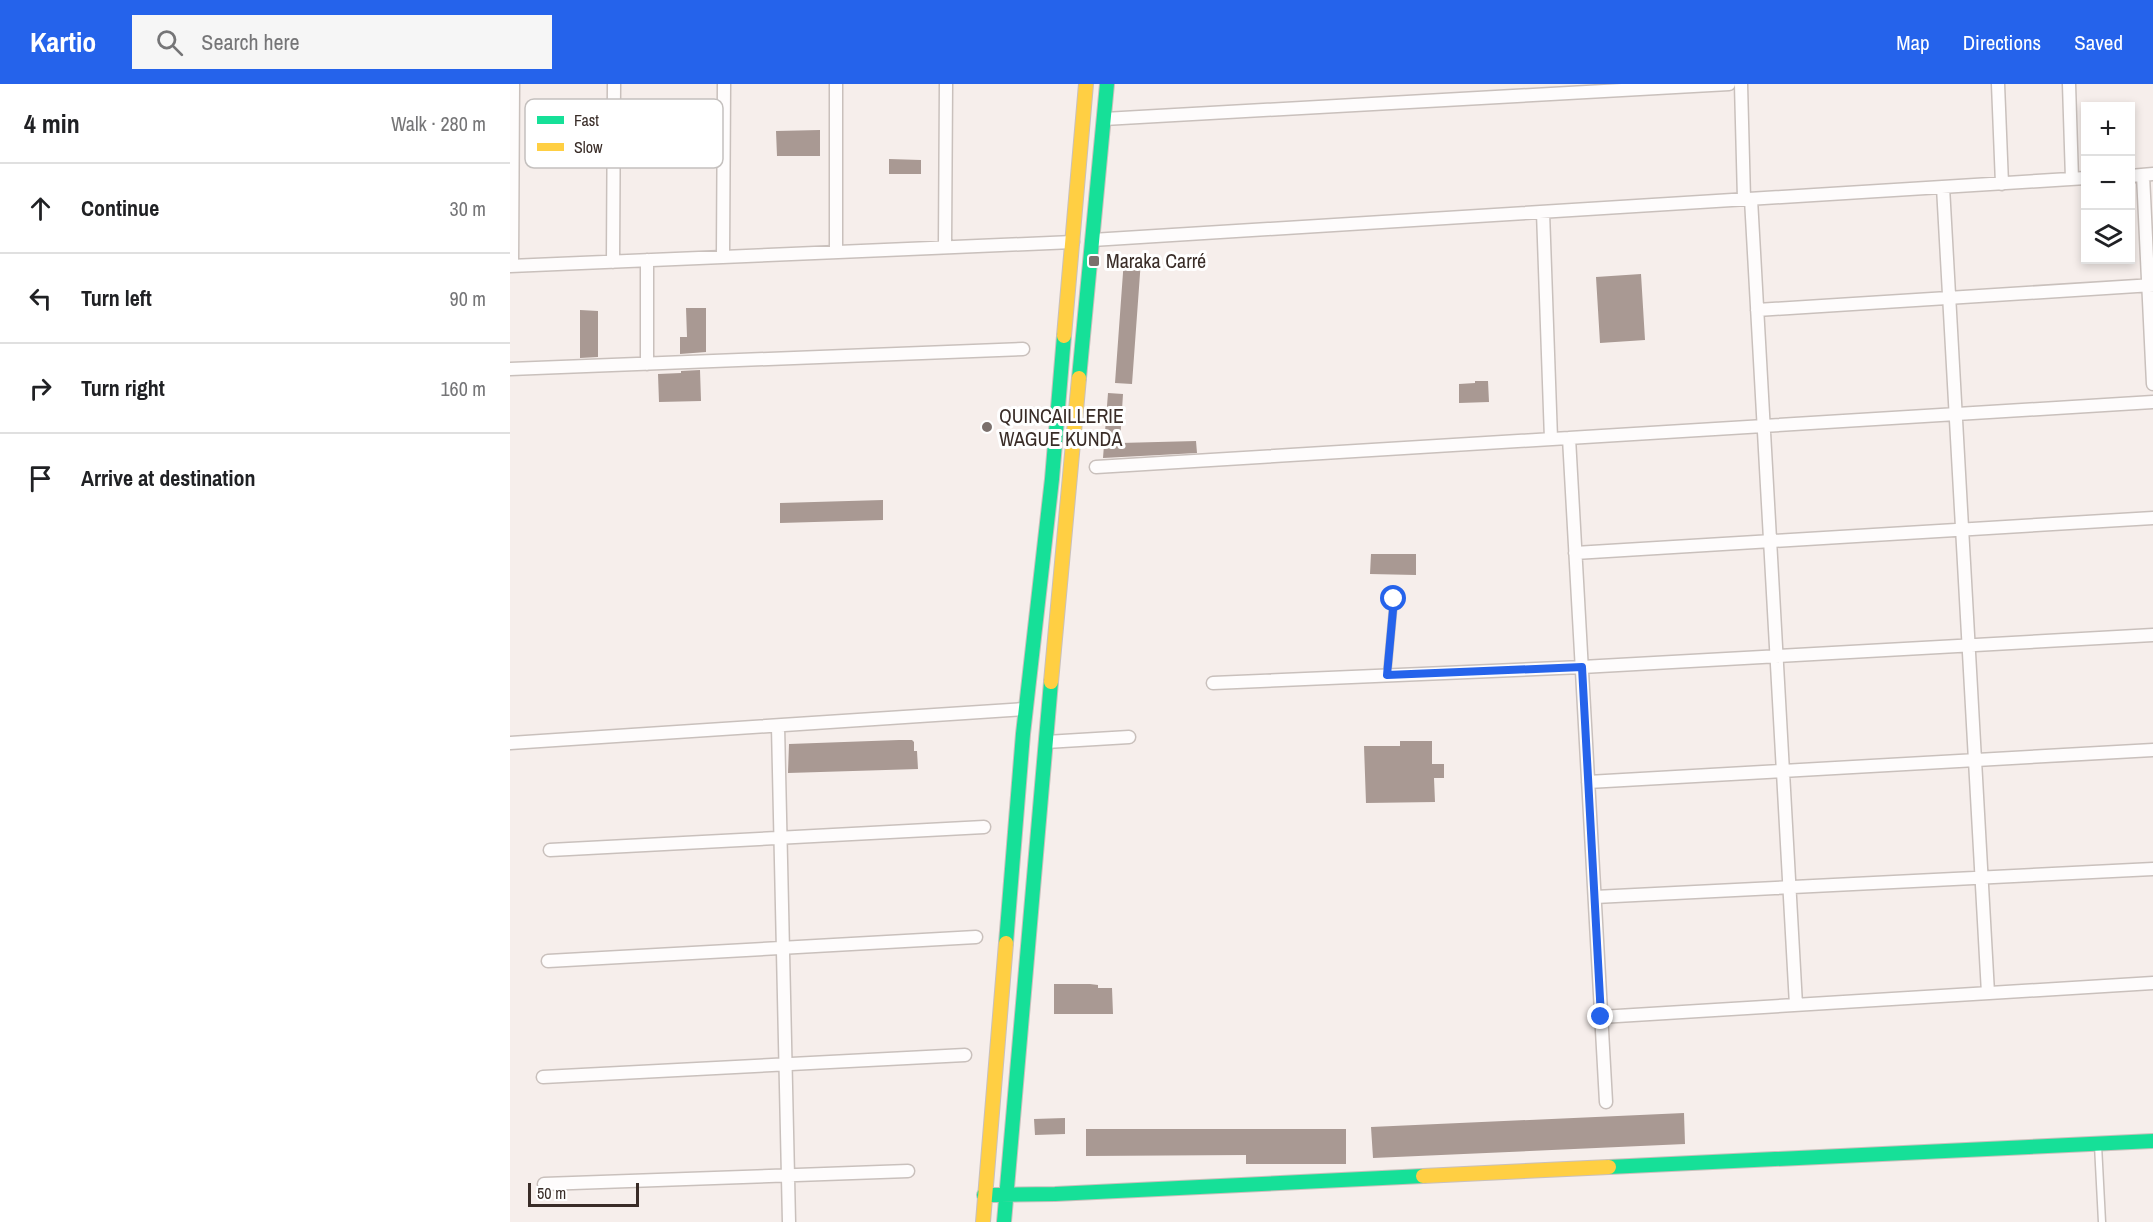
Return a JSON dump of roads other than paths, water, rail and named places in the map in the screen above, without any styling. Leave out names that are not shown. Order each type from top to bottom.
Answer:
[{"type":"main road","points":[[983,1222],[1025,709],[1052,479],[1086,84]]},
{"type":"main road","points":[[1004,1222],[1107,84]]},
{"type":"main road","points":[[984,1195],[1005,1196],[2153,1141]]},
{"type":"street","points":[[513,84],[511,266],[1073,242]]},
{"type":"street","points":[[614,84],[614,99]]},
{"type":"street","points":[[723,256],[724,84]]},
{"type":"street","points":[[836,84],[836,251]]},
{"type":"street","points":[[945,246],[946,84]]},
{"type":"street","points":[[1104,119],[1729,84]]},
{"type":"street","points":[[1741,84],[1764,426],[1796,1005]]},
{"type":"street","points":[[1998,84],[2002,184]]},
{"type":"street","points":[[2069,84],[2072,179]]},
{"type":"street","points":[[613,262],[614,168]]},
{"type":"street","points":[[2142,175],[2151,285],[2153,384]]},
{"type":"street","points":[[1092,240],[2081,178]]},
{"type":"street","points":[[1943,187],[1988,993]]},
{"type":"street","points":[[1543,212],[1551,439]]},
{"type":"street","points":[[646,260],[647,364]]},
{"type":"street","points":[[1757,309],[2151,285]]},
{"type":"street","points":[[510,369],[1023,349]]},
{"type":"street","points":[[1096,467],[2153,402]]},
{"type":"street","points":[[1569,438],[1606,1102]]},
{"type":"street","points":[[1575,553],[2153,518]]},
{"type":"street","points":[[1213,682],[1582,667],[2153,635]]},
{"type":"street","points":[[510,743],[1025,709]]},
{"type":"street","points":[[777,726],[789,1222]]},
{"type":"street","points":[[1046,742],[1129,737]]},
{"type":"street","points":[[1588,782],[2153,750]]},
{"type":"street","points":[[550,850],[984,827]]},
{"type":"street","points":[[1595,897],[2153,868]]},
{"type":"street","points":[[549,961],[976,937]]},
{"type":"street","points":[[1601,1017],[2153,982]]},
{"type":"street","points":[[543,1077],[965,1055]]},
{"type":"street","points":[[544,1184],[908,1171]]},
{"type":"lane","points":[[1387,675],[1394,599]]},
{"type":"lane","points":[[2097,1144],[2102,1222]]},
{"type":"place","name":"Maraka Carré","points":[[1094,261]]},
{"type":"place","name":"QUINCAILLERIE WAGUE KUNDA","points":[[987,427]]}]
